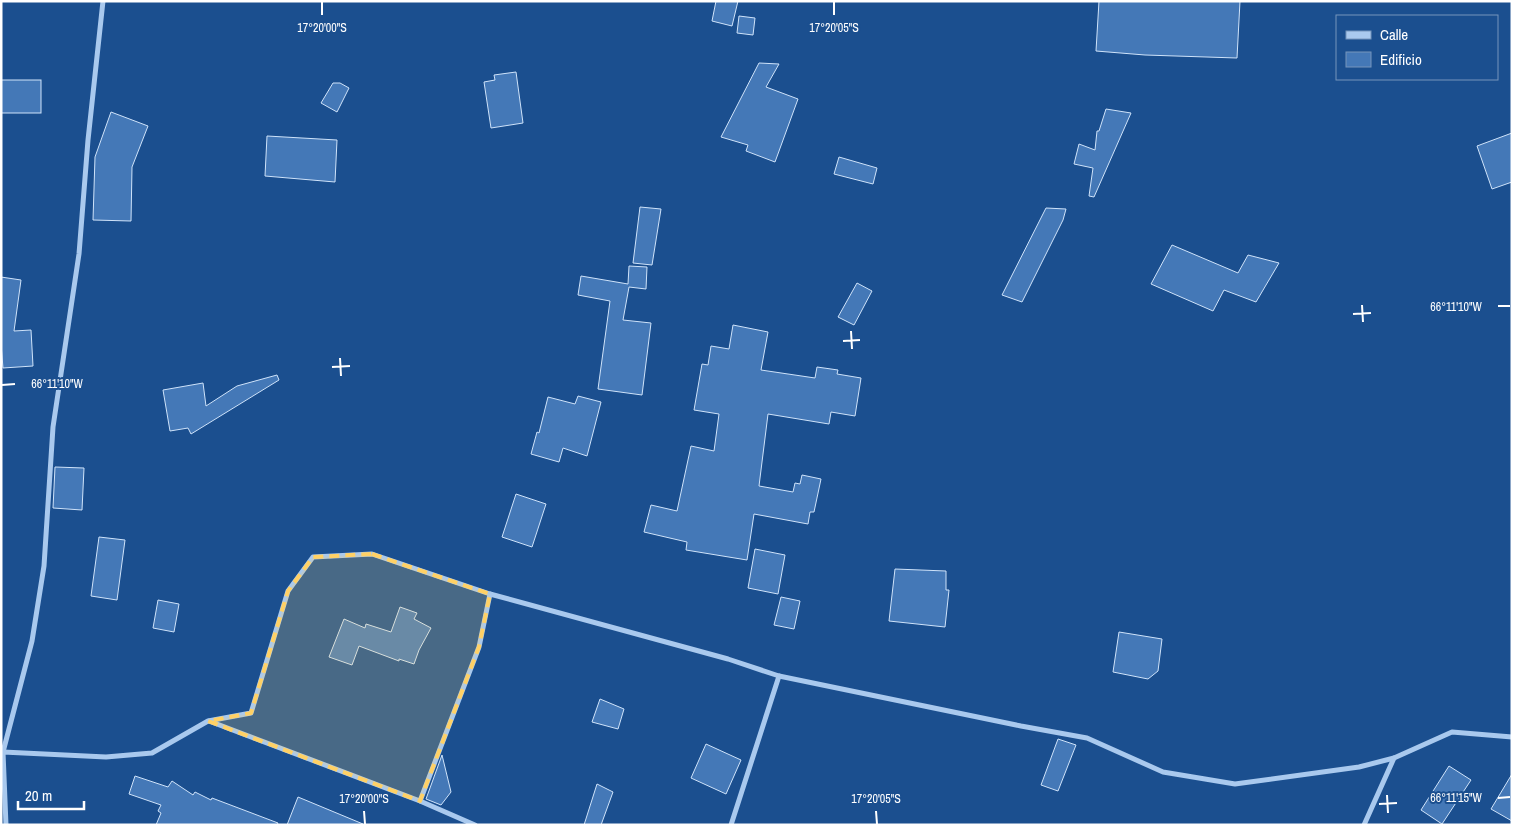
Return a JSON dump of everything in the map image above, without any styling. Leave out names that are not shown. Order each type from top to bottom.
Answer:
[{"type":"street","points":[[6,825],[2,753],[32,641],[44,566],[53,427],[79,254],[88,140],[103,1]]},
{"type":"street","points":[[2,753],[106,757],[152,753],[208,721],[251,713],[288,591],[313,557],[372,554],[490,594],[728,659],[779,676],[1087,738],[1163,772],[1235,784],[1359,768],[1394,758],[1452,732],[1512,737]]},
{"type":"street","points":[[420,802],[479,647],[490,594]]},
{"type":"street","points":[[731,825],[779,676]]},
{"type":"street","points":[[208,721],[475,825]]},
{"type":"street","points":[[1364,825],[1394,758]]},
{"type":"highlighted area","points":[[372,554],[490,594],[479,647],[420,801],[208,721],[251,713],[288,591],[313,557]]},
{"type":"building","points":[[716,1],[738,1],[732,26],[712,21]]},
{"type":"building","points":[[1099,1],[1240,1],[1237,58],[1145,55],[1096,51]]},
{"type":"building","points":[[739,16],[755,18],[753,35],[737,33]]},
{"type":"building","points":[[759,63],[779,64],[766,87],[798,99],[775,162],[746,151],[748,145],[721,137]]},
{"type":"building","points":[[516,72],[523,123],[491,128],[484,82],[495,80],[494,75]]},
{"type":"building","points":[[1,80],[41,80],[41,113],[1,113]]},
{"type":"building","points":[[333,83],[340,83],[349,88],[337,112],[321,103]]},
{"type":"building","points":[[1106,109],[1131,113],[1094,197],[1089,196],[1093,168],[1074,164],[1079,144],[1095,150],[1097,131],[1099,131]]},
{"type":"building","points":[[111,112],[148,126],[132,167],[131,221],[93,220],[95,157]]},
{"type":"building","points":[[1512,133],[1512,182],[1492,189],[1477,146]]},
{"type":"building","points":[[267,136],[337,140],[335,182],[265,176]]},
{"type":"building","points":[[839,157],[877,168],[873,184],[834,174]]},
{"type":"building","points":[[640,207],[661,209],[652,265],[633,263]]},
{"type":"building","points":[[1046,208],[1066,209],[1063,220],[1022,302],[1002,295]]},
{"type":"building","points":[[1172,245],[1238,273],[1248,255],[1279,263],[1256,302],[1224,290],[1213,311],[1151,284]]},
{"type":"building","points":[[629,266],[647,267],[646,289],[629,287],[623,320],[651,323],[642,395],[598,389],[610,301],[578,295],[581,276],[628,284]]},
{"type":"building","points":[[1,277],[21,280],[14,331],[31,330],[33,366],[3,368]]},
{"type":"building","points":[[857,283],[872,291],[854,325],[838,317]]},
{"type":"building","points":[[733,325],[768,332],[761,370],[815,378],[817,367],[838,370],[837,374],[861,378],[855,416],[831,412],[829,424],[768,414],[759,486],[793,492],[795,483],[800,484],[802,475],[821,479],[814,512],[810,512],[808,524],[754,514],[747,560],[686,550],[687,542],[644,532],[651,505],[677,511],[691,446],[714,451],[719,414],[694,410],[702,364],[708,365],[711,346],[729,349]]},
{"type":"building","points":[[277,375],[279,380],[191,434],[188,428],[170,431],[163,390],[203,383],[206,406],[237,386]]},
{"type":"building","points":[[578,396],[601,402],[587,456],[563,448],[559,462],[531,454],[537,432],[539,433],[548,397],[575,404]]},
{"type":"building","points":[[55,467],[84,468],[82,510],[53,508]]},
{"type":"building","points":[[516,494],[546,504],[532,547],[502,537]]},
{"type":"building","points":[[99,537],[125,540],[117,600],[91,596]]},
{"type":"building","points":[[755,549],[785,555],[778,594],[748,588]]},
{"type":"building","points":[[895,569],[946,571],[946,590],[949,590],[945,627],[889,621]]},
{"type":"building","points":[[781,597],[800,601],[794,629],[774,625]]},
{"type":"building","points":[[158,600],[179,604],[174,632],[153,628]]},
{"type":"building","points":[[400,607],[417,613],[414,619],[431,628],[414,664],[399,659],[399,661],[359,646],[352,665],[329,657],[344,619],[365,628],[366,624],[391,632]]},
{"type":"building","points":[[1119,632],[1162,639],[1158,671],[1148,679],[1113,672]]},
{"type":"building","points":[[600,699],[624,709],[618,729],[592,722]]},
{"type":"building","points":[[1058,739],[1076,745],[1058,791],[1041,785]]},
{"type":"building","points":[[706,744],[741,760],[726,794],[691,778]]},
{"type":"building","points":[[442,755],[451,792],[441,805],[426,799]]},
{"type":"building","points":[[1449,766],[1471,780],[1442,824],[1421,810]]},
{"type":"building","points":[[1512,774],[1512,821],[1491,809]]},
{"type":"building","points":[[135,776],[168,787],[172,781],[193,795],[195,792],[211,800],[212,798],[278,823],[277,825],[156,825],[161,813],[158,811],[161,805],[129,794]]},
{"type":"building","points":[[597,784],[613,792],[601,825],[584,825]]},
{"type":"building","points":[[298,797],[363,824],[363,825],[287,825]]}]
